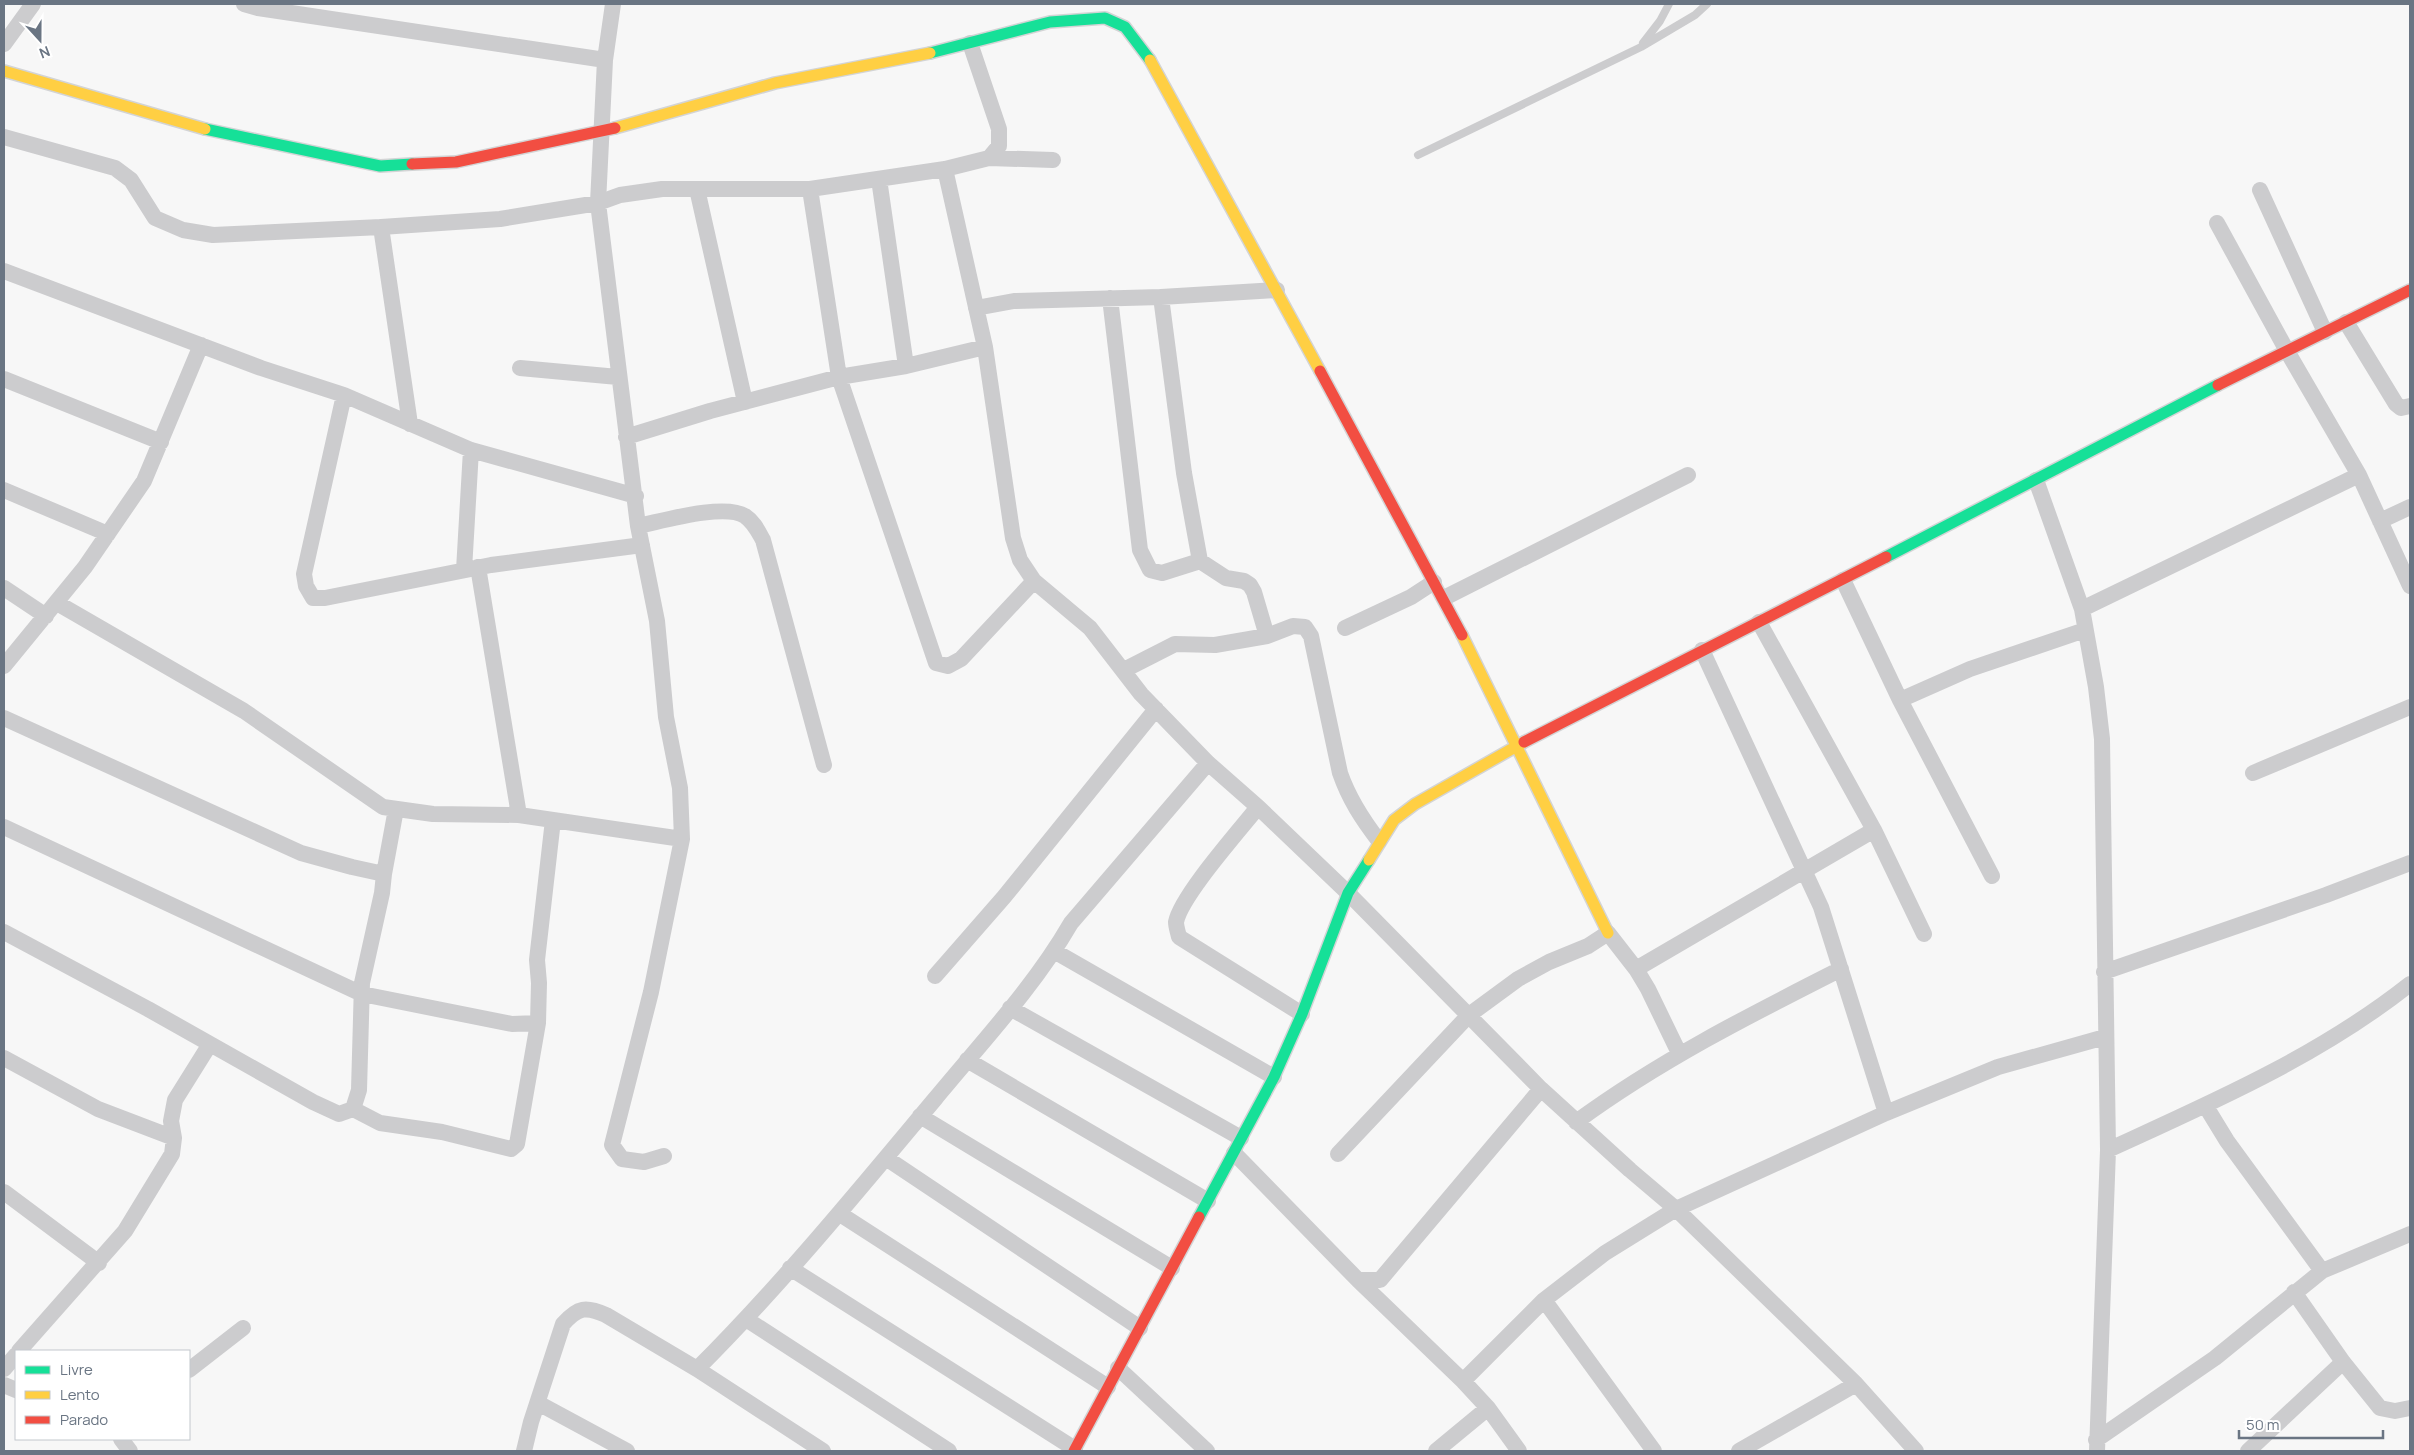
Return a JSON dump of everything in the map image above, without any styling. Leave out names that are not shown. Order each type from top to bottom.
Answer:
[{"type":"street","points":[[4,44],[33,4]]},
{"type":"street","points":[[244,4],[277,11],[604,60]]},
{"type":"street","points":[[613,4],[604,60],[598,203],[618,378],[636,496],[638,526],[657,621],[666,717],[680,788],[682,839],[650,992],[612,1145],[622,1159],[644,1162],[664,1156]]},
{"type":"street","points":[[4,71],[200,128],[380,166],[456,162],[600,132],[776,83],[970,43],[1050,22],[1105,18],[1125,27],[1146,54],[1277,290],[1444,598],[1518,745],[1608,933],[1636,969],[1679,1053]]},
{"type":"street","points":[[970,43],[999,129],[999,146],[989,158]]},
{"type":"street","points":[[4,137],[115,168],[131,180],[155,218],[183,230],[213,235],[500,219],[598,203],[620,195],[662,188],[810,189],[945,169],[989,158],[1052,160]]},
{"type":"street","points":[[945,169],[985,347],[1013,538],[1020,560],[1034,581],[1090,628],[1156,709],[1208,763],[1258,807],[1348,893],[1576,1122],[1676,1209],[1856,1384],[1916,1451]]},
{"type":"street","points":[[879,179],[906,366]]},
{"type":"street","points":[[697,189],[745,402]]},
{"type":"street","points":[[810,189],[839,377],[936,663],[948,666],[961,659],[1034,581]]},
{"type":"street","points":[[2260,190],[2325,332]]},
{"type":"street","points":[[2217,223],[2287,351],[2359,476],[2410,586]]},
{"type":"street","points":[[380,227],[410,424]]},
{"type":"street","points":[[4,271],[201,345],[344,395],[471,450],[636,496]]},
{"type":"street","points":[[976,308],[1014,301],[1161,297],[1277,290]]},
{"type":"street","points":[[790,1268],[1074,1450],[1274,1077],[1302,1014],[1348,893],[1394,820],[1415,804],[1518,745],[2287,351],[2410,290]]},
{"type":"street","points":[[1161,297],[1184,473],[1200,561],[1226,578],[1250,584],[1267,636]]},
{"type":"street","points":[[1110,298],[1140,550],[1150,570],[1162,573],[1200,561]]},
{"type":"street","points":[[2346,322],[2396,404],[2401,408],[2410,406]]},
{"type":"street","points":[[4,666],[57,603],[144,481],[201,345]]},
{"type":"street","points":[[626,437],[839,377],[906,366],[985,347]]},
{"type":"street","points":[[520,368],[618,378]]},
{"type":"street","points":[[4,379],[161,442]]},
{"type":"street","points":[[344,395],[304,574],[306,586],[314,598],[325,598],[471,569],[642,545]]},
{"type":"street","points":[[471,450],[471,569],[519,815]]},
{"type":"street","points":[[1444,598],[1688,475]]},
{"type":"street","points":[[2082,609],[2359,476]]},
{"type":"street","points":[[2036,480],[2082,609],[2096,687],[2102,739],[2108,1150],[2096,1446]]},
{"type":"street","points":[[4,490],[108,534]]},
{"type":"street","points":[[2380,521],[2410,507]]},
{"type":"street","points":[[638,526],[725,510],[743,515],[753,522],[763,540],[824,765]]},
{"type":"street","points":[[1843,580],[1900,700],[1992,876]]},
{"type":"street","points":[[1345,628],[1411,598],[1434,582]]},
{"type":"street","points":[[4,588],[46,616]]},
{"type":"street","points":[[57,603],[244,711],[383,807],[433,814],[519,815],[682,839]]},
{"type":"street","points":[[1760,622],[1874,830],[1924,934]]},
{"type":"street","points":[[1124,670],[1174,644],[1215,645],[1267,636],[1293,626],[1305,627],[1311,636],[1340,773],[1346,791],[1358,812],[1379,841]]},
{"type":"street","points":[[1900,700],[1970,669],[2085,630]]},
{"type":"street","points":[[1702,650],[1821,907],[1886,1113]]},
{"type":"street","points":[[2253,773],[2410,707]]},
{"type":"street","points":[[935,976],[1004,897],[1156,709]]},
{"type":"street","points":[[4,718],[301,853],[384,874]]},
{"type":"street","points":[[697,1369],[746,1319],[840,1214],[1010,1008],[1054,951],[1071,923],[1208,763]]},
{"type":"street","points":[[1258,807],[1180,909],[1176,924],[1179,937],[1302,1014]]},
{"type":"street","points":[[354,1109],[359,1090],[362,983],[382,893],[396,809]]},
{"type":"street","points":[[4,932],[313,1102],[339,1114],[354,1109],[380,1123],[442,1132],[511,1149],[517,1144],[538,1023],[539,983],[537,960],[553,820]]},
{"type":"street","points":[[4,827],[362,994],[512,1024],[538,1023]]},
{"type":"street","points":[[1636,969],[1874,830]]},
{"type":"street","points":[[2104,972],[2326,895],[2410,863]]},
{"type":"street","points":[[1338,1154],[1469,1014],[1518,979],[1549,962],[1588,946],[1608,933]]},
{"type":"street","points":[[1054,951],[1274,1077]]},
{"type":"street","points":[[1576,1122],[1623,1088],[1679,1053],[1841,969]]},
{"type":"street","points":[[2108,1150],[2294,1061],[2349,1029],[2410,984]]},
{"type":"street","points":[[1010,1008],[1238,1145],[1358,1280],[1463,1381],[1488,1408],[1519,1451]]},
{"type":"street","points":[[1463,1381],[1544,1300],[1605,1253],[1676,1209],[1886,1113],[1998,1067],[2105,1037]]},
{"type":"street","points":[[20,1350],[99,1263],[125,1231],[172,1154],[174,1138],[171,1121],[175,1100],[210,1044]]},
{"type":"street","points":[[4,1058],[98,1109],[174,1138]]},
{"type":"street","points":[[967,1060],[1208,1201]]},
{"type":"street","points":[[1358,1280],[1380,1280],[1542,1089]]},
{"type":"street","points":[[2205,1105],[2227,1141],[2322,1271]]},
{"type":"street","points":[[920,1116],[1172,1268]]},
{"type":"street","points":[[886,1158],[1140,1328]]},
{"type":"street","points":[[4,1192],[99,1263]]},
{"type":"street","points":[[840,1214],[1108,1387]]},
{"type":"street","points":[[2096,1446],[2215,1358],[2322,1271],[2410,1234]]},
{"type":"street","points":[[2294,1292],[2343,1362],[2380,1408],[2395,1411],[2410,1408]]},
{"type":"street","points":[[1544,1300],[1654,1451]]},
{"type":"street","points":[[524,1451],[563,1324],[580,1310],[591,1309],[606,1315],[697,1369],[822,1451]]},
{"type":"street","points":[[746,1319],[950,1451]]},
{"type":"street","points":[[190,1369],[243,1328]]},
{"type":"street","points":[[4,1369],[15,1356]]},
{"type":"street","points":[[2248,1451],[2343,1362]]},
{"type":"street","points":[[1118,1368],[1207,1451]]},
{"type":"street","points":[[1739,1451],[1856,1384]]},
{"type":"street","points":[[538,1403],[627,1451]]},
{"type":"street","points":[[1436,1451],[1488,1408]]},
{"type":"street","points":[[122,1440],[130,1451]]},
{"type":"lane","points":[[1641,47],[1660,21],[1669,4]]},
{"type":"lane","points":[[1418,155],[1641,47],[1695,15],[1707,4]]},
{"type":"traffic: fast","points":[[930,53],[1050,22],[1105,18],[1125,27],[1150,60]]},
{"type":"traffic: fast","points":[[205,129],[380,166],[412,164]]},
{"type":"traffic: fast","points":[[1886,557],[2218,385]]},
{"type":"traffic: fast","points":[[1199,1217],[1274,1077],[1302,1014],[1348,893],[1369,860]]},
{"type":"traffic: slow","points":[[615,128],[775,83],[930,53]]},
{"type":"traffic: slow","points":[[1150,60],[1320,371]]},
{"type":"traffic: slow","points":[[4,71],[205,129]]},
{"type":"traffic: slow","points":[[1462,635],[1608,933]]},
{"type":"traffic: slow","points":[[1369,860],[1394,820],[1415,804],[1524,742]]},
{"type":"traffic: jam","points":[[412,164],[456,162],[615,128]]},
{"type":"traffic: jam","points":[[2218,385],[2410,290]]},
{"type":"traffic: jam","points":[[1320,371],[1462,635]]},
{"type":"traffic: jam","points":[[1524,742],[1886,557]]},
{"type":"traffic: jam","points":[[1074,1451],[1199,1217]]}]
